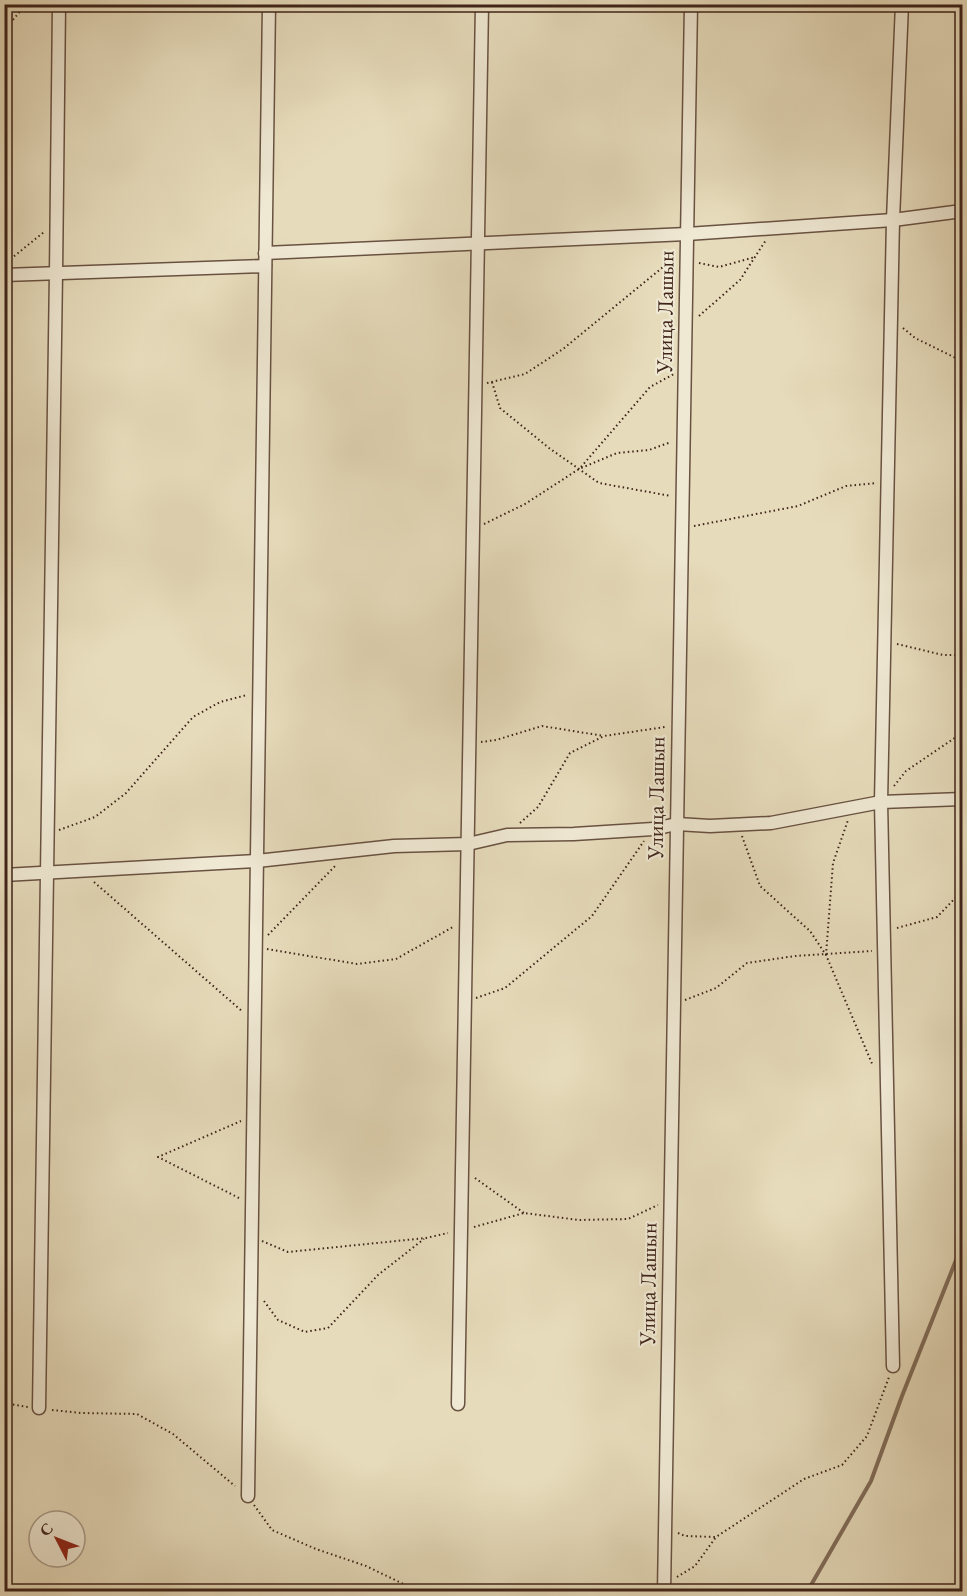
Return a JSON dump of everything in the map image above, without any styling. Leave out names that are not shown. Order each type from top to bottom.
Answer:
[{"type":"street","points":[[39,1408],[57,222],[58,4]]},
{"type":"street","points":[[248,1496],[269,4]]},
{"type":"street","points":[[458,1404],[482,4]]},
{"type":"street","name":"Улица Лашын","points":[[664,1588],[691,4]]},
{"type":"street","points":[[893,1366],[886,950],[881,802],[893,220],[902,4]]},
{"type":"street","points":[[4,275],[265,260],[478,244],[687,234],[893,220],[963,211]]},
{"type":"street","points":[[4,875],[257,861],[393,846],[468,844],[507,835],[653,829],[677,824],[710,826],[771,823],[881,802],[963,799]]},
{"type":"path","points":[[4,30],[24,7],[30,4]]},
{"type":"path","points":[[4,264],[57,222]]},
{"type":"path","points":[[685,327],[740,280],[773,228]]},
{"type":"path","points":[[476,386],[525,374],[563,349],[687,248],[698,263],[719,267],[755,257]]},
{"type":"path","points":[[891,319],[915,338],[963,361]]},
{"type":"path","points":[[579,469],[650,387],[685,368]]},
{"type":"path","points":[[492,382],[500,408],[549,448],[599,483],[682,498]]},
{"type":"path","points":[[473,529],[525,504],[579,469],[617,453],[649,450],[684,437]]},
{"type":"path","points":[[682,529],[798,506],[846,486],[888,483]]},
{"type":"path","points":[[885,642],[943,655],[963,655]]},
{"type":"path","points":[[48,834],[95,817],[126,793],[193,717],[220,702],[259,692]]},
{"type":"path","points":[[470,744],[496,740],[543,726],[604,736],[679,725]]},
{"type":"path","points":[[881,802],[906,771],[963,733]]},
{"type":"path","points":[[507,835],[538,807],[570,753],[604,736]]},
{"type":"path","points":[[826,955],[833,863],[852,809]]},
{"type":"path","points":[[738,825],[760,886],[810,931],[826,955],[875,1070]]},
{"type":"path","points":[[465,1002],[505,988],[592,916],[653,829]]},
{"type":"path","points":[[256,947],[349,851]]},
{"type":"path","points":[[81,870],[255,1022]]},
{"type":"path","points":[[885,931],[937,917],[963,891]]},
{"type":"path","points":[[256,947],[357,964],[396,959],[467,920]]},
{"type":"path","points":[[674,1004],[716,988],[747,963],[795,956],[886,950]]},
{"type":"path","points":[[252,1204],[158,1157],[253,1116]]},
{"type":"path","points":[[462,1168],[524,1213]]},
{"type":"path","points":[[251,1285],[278,1320],[305,1332],[328,1328],[378,1275],[426,1238]]},
{"type":"path","points":[[664,1588],[695,1566],[716,1537],[804,1479],[842,1465],[867,1436],[893,1366]]},
{"type":"path","points":[[4,1403],[81,1413],[137,1414],[173,1434],[248,1496],[272,1530],[316,1550],[366,1566],[420,1592]]},
{"type":"path","points":[[665,1526],[685,1536],[716,1537]]},
{"type":"waterway","points":[[807,1592],[871,1481],[962,1245]]}]
